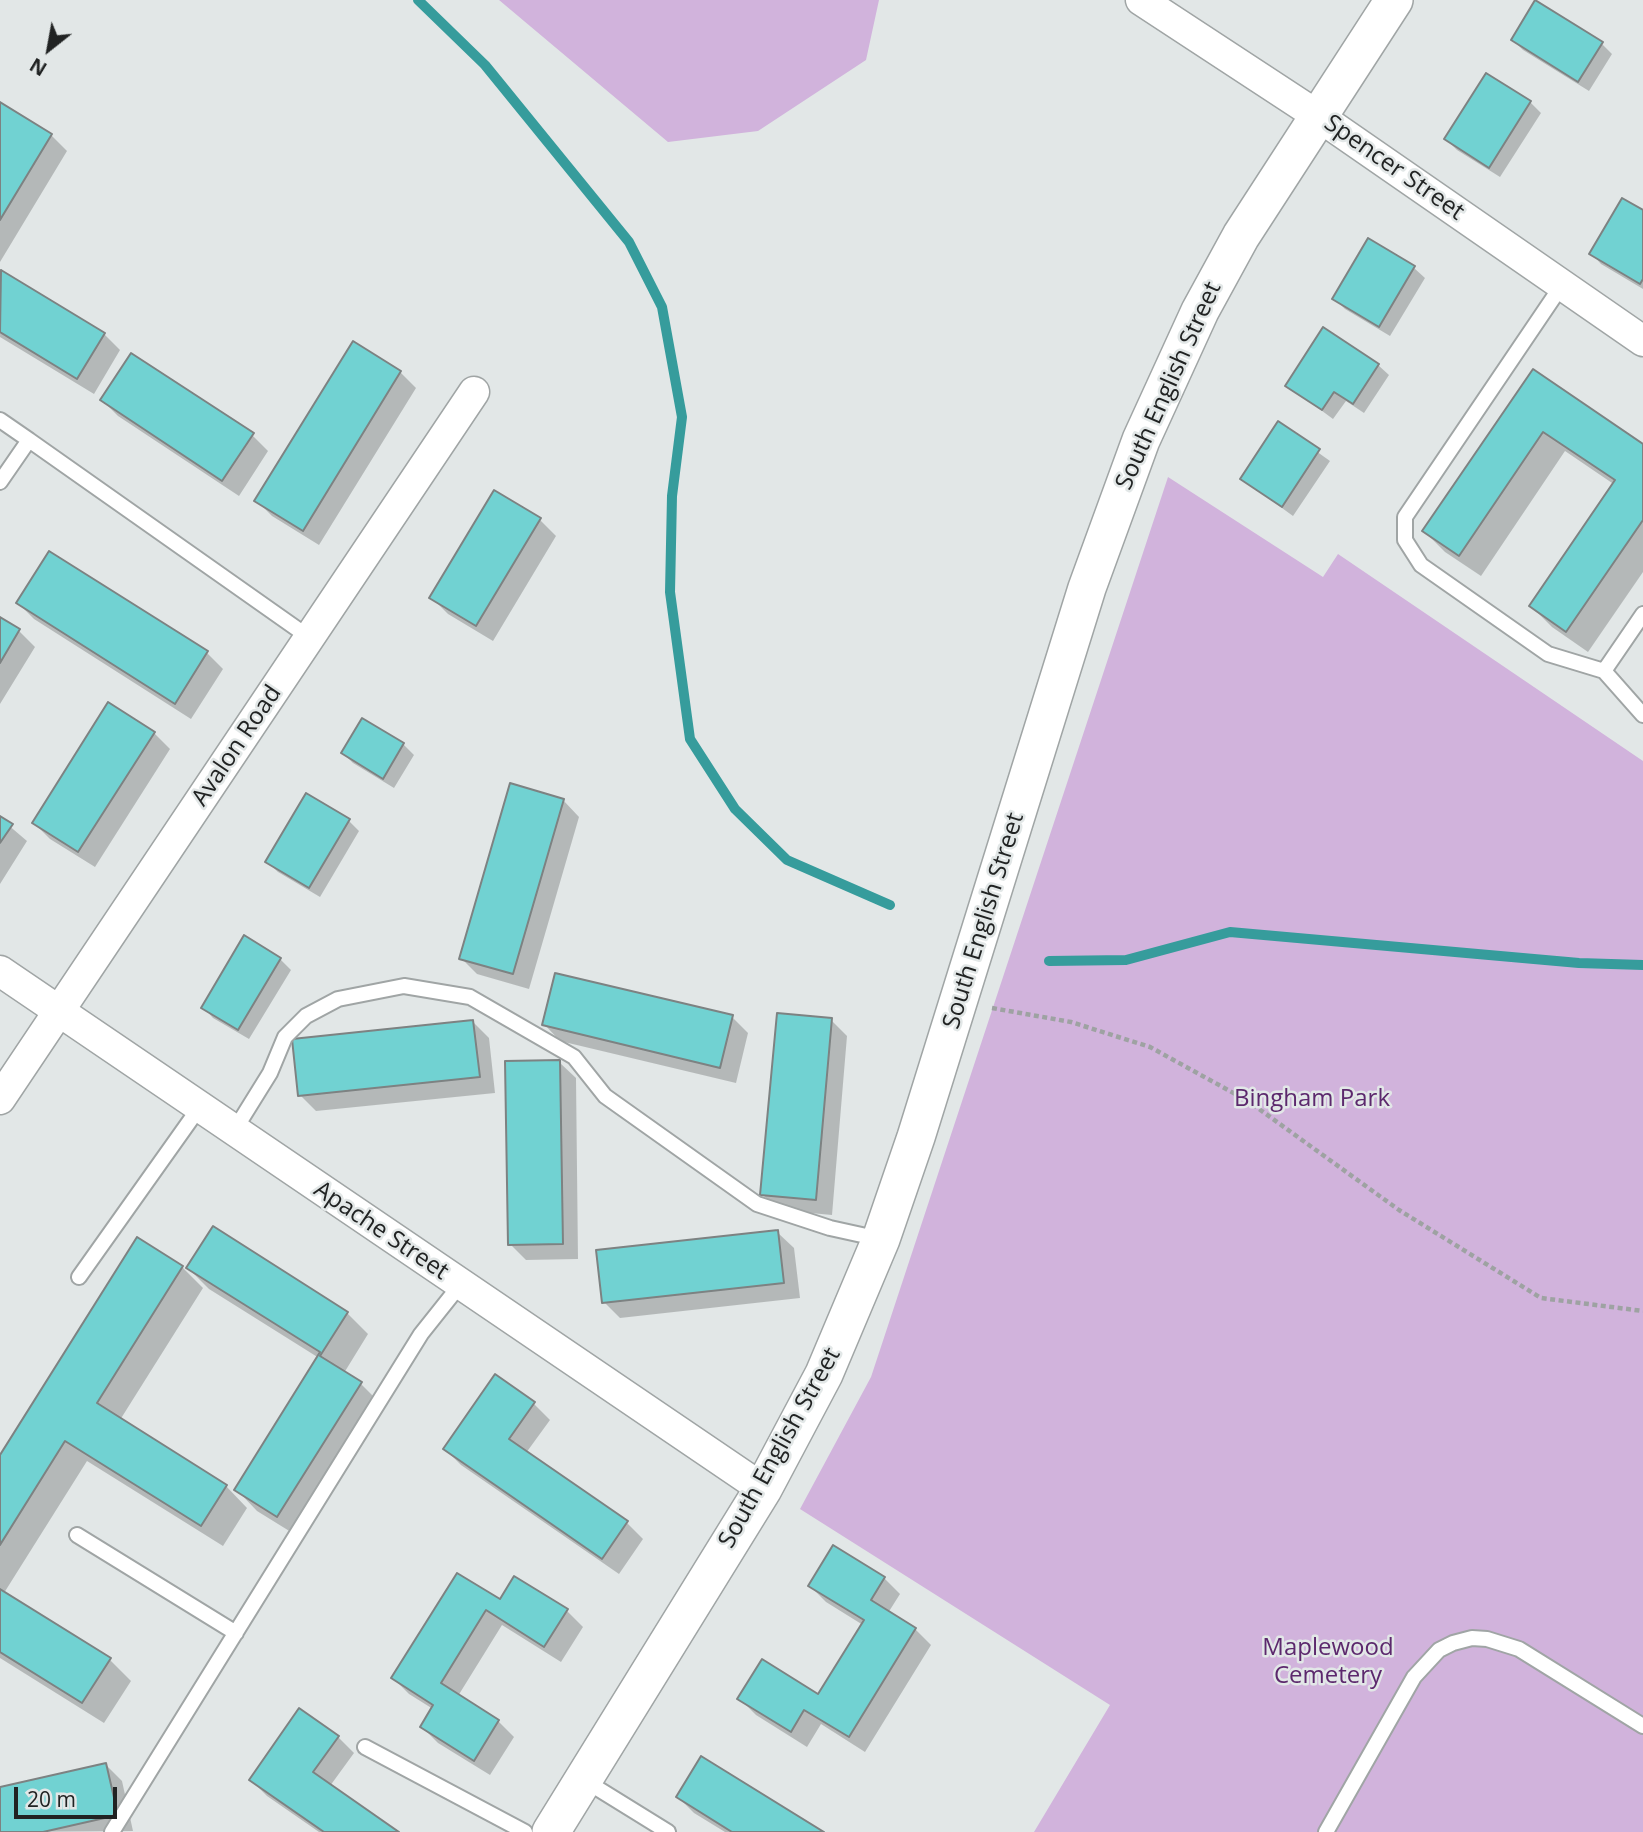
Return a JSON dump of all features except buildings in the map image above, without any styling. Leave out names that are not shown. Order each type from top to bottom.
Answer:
[{"type":"street","name":"Spencer Street","points":[[1141,0],[1318,116],[1643,341]]},
{"type":"street","name":"South English Street","points":[[551,1832],[763,1489],[824,1374],[881,1239],[958,1003],[1087,588],[1141,440],[1199,311],[1241,236],[1394,0]]},
{"type":"street","name":"Avalon Road","points":[[0,1099],[474,392]]},
{"type":"street","name":"Apache Street","points":[[0,971],[763,1489]]},
{"type":"lane","points":[[1562,285],[1405,517],[1405,540],[1421,565],[1548,654],[1604,671],[1643,715]]},
{"type":"lane","points":[[0,420],[310,638]]},
{"type":"lane","points":[[0,482],[29,440]]},
{"type":"lane","points":[[1604,671],[1643,614]]},
{"type":"lane","points":[[234,1131],[270,1073],[285,1037],[306,1016],[338,999],[404,986],[470,997],[574,1057],[606,1096],[757,1204],[830,1228],[881,1239]]},
{"type":"lane","points":[[79,1278],[199,1108]]},
{"type":"lane","points":[[112,1832],[421,1334],[460,1285]]},
{"type":"lane","points":[[77,1535],[236,1633]]},
{"type":"lane","points":[[1326,1832],[1413,1677],[1439,1650],[1453,1643],[1472,1638],[1512,1645],[1643,1726]]},
{"type":"lane","points":[[365,1747],[525,1832]]},
{"type":"lane","points":[[583,1779],[668,1832]]},
{"type":"path","points":[[958,1003],[1071,1022],[1150,1047],[1248,1101],[1399,1210],[1541,1298],[1643,1311]]},
{"type":"green space","points":[[499,0],[879,0],[866,60],[758,131],[668,142]]},
{"type":"green space","name":"Bingham Park","points":[[1168,477],[1323,577],[1338,554],[1643,761],[1643,1832],[1034,1832],[1110,1705],[800,1509],[871,1377]]},
{"type":"waterway","points":[[418,0],[485,65],[629,242],[662,307],[682,417],[672,496],[670,592],[690,739],[735,809],[787,860],[890,905]]},
{"type":"waterway","points":[[1049,961],[1126,960],[1230,932],[1579,963],[1643,965]]},
{"type":"park label","name":"Maplewood Cemetery","points":[[1328,1662]]}]
